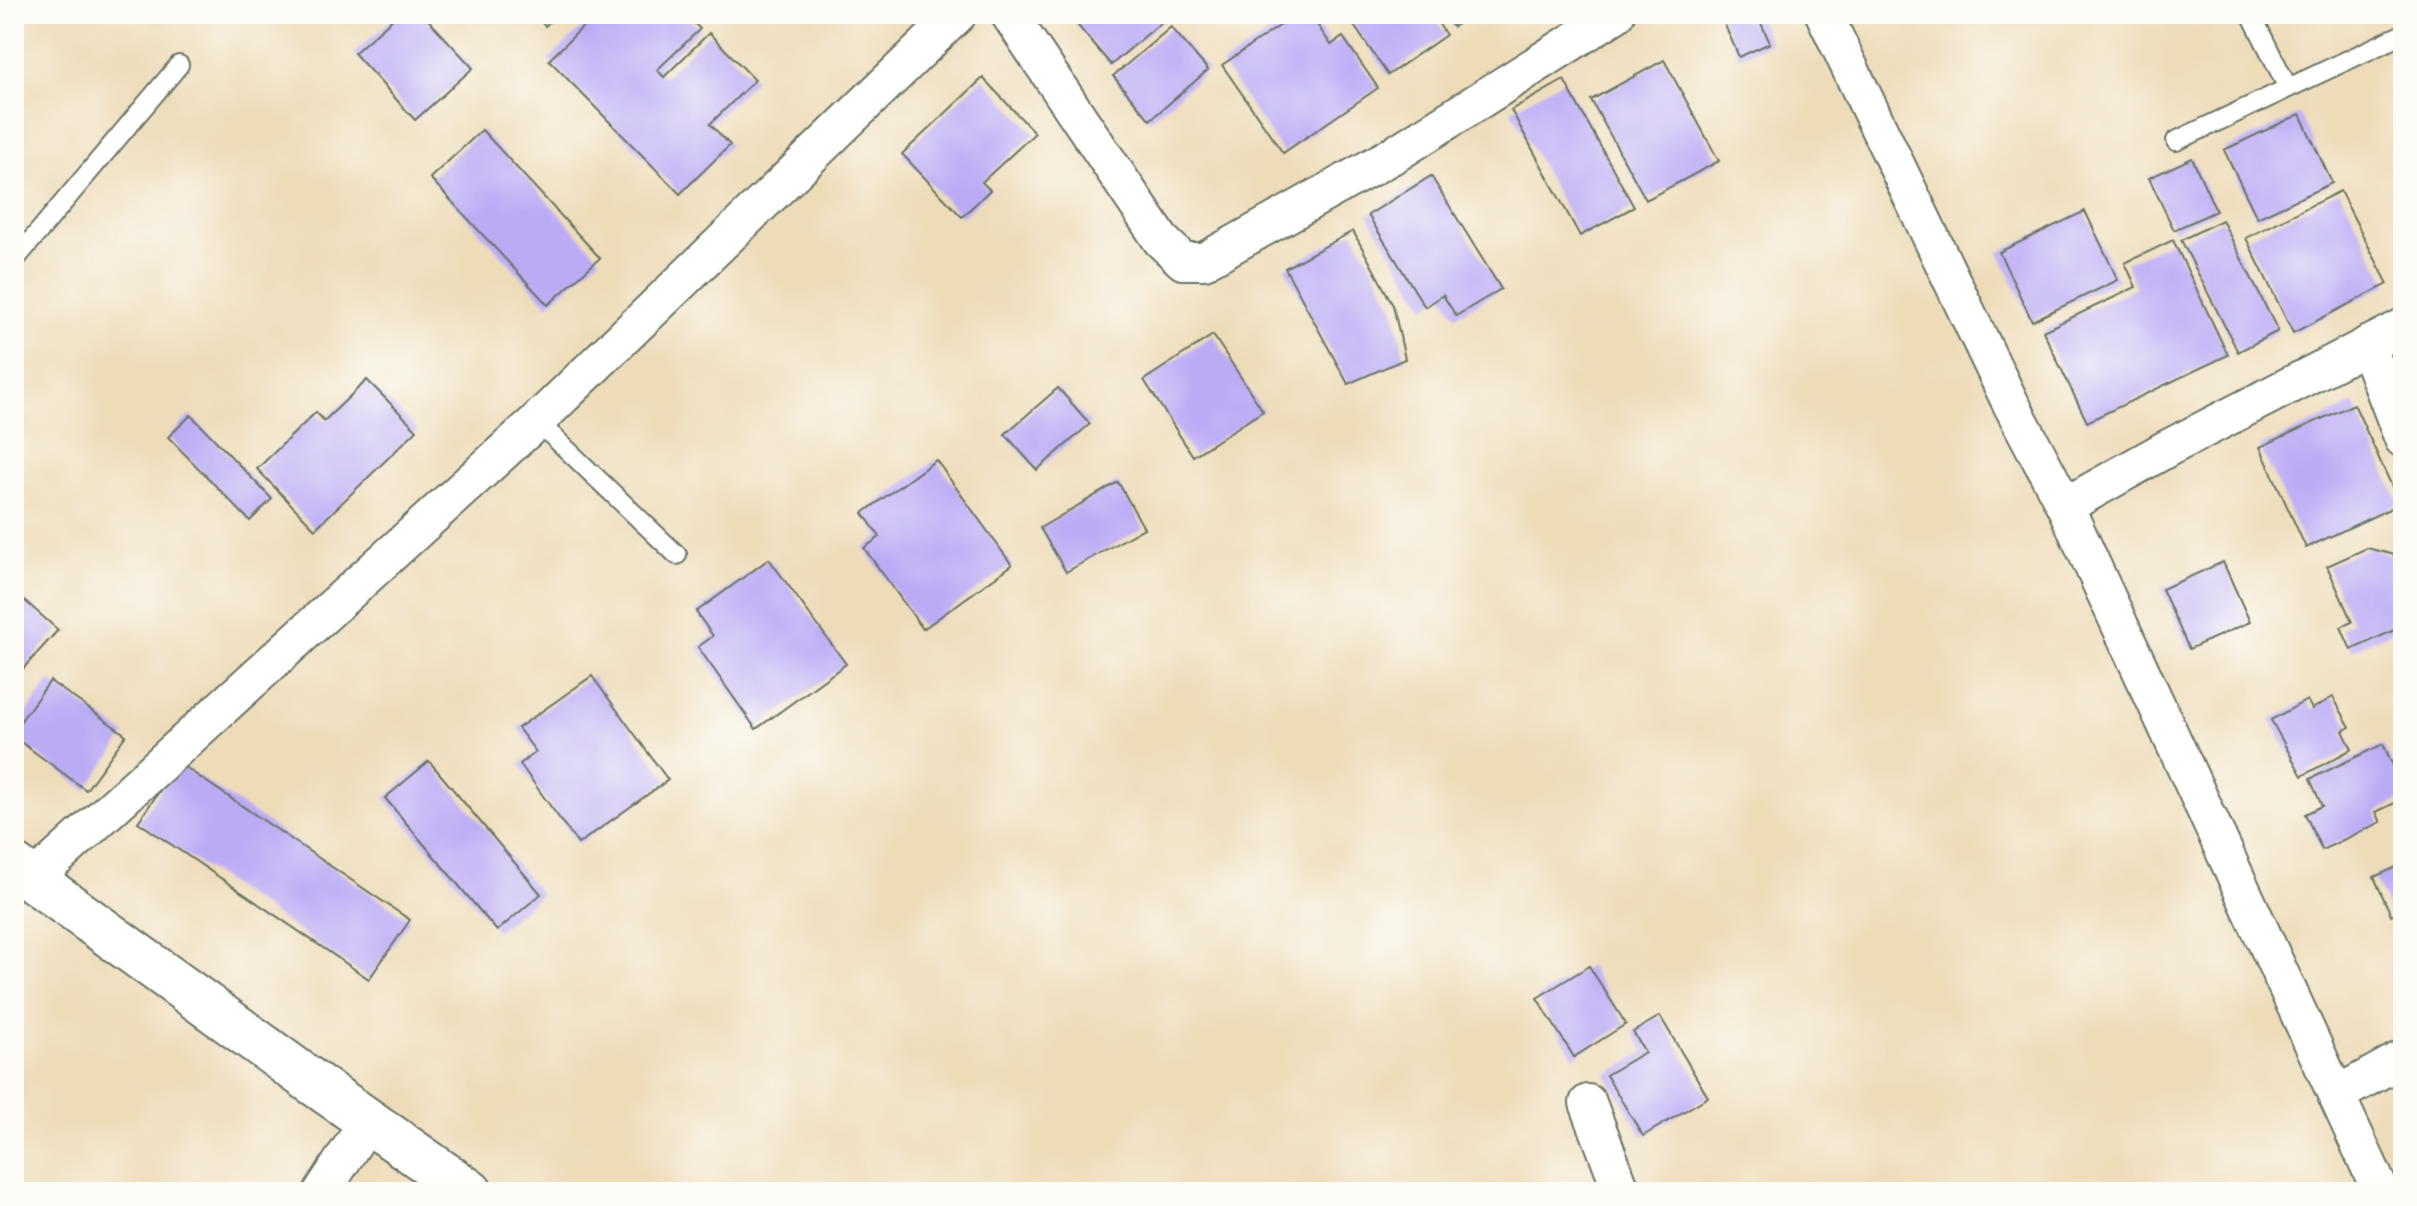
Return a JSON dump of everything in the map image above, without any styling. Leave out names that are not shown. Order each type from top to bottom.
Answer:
[{"type":"street","points":[[470,1192],[24,873],[537,421],[958,14]]},
{"type":"street","points":[[1009,14],[1161,240],[1183,261],[1204,261],[1395,154],[1616,14]]},
{"type":"street","points":[[1824,14],[2010,402],[2065,506],[2381,1192]]},
{"type":"street","points":[[2065,506],[2168,448],[2403,327]]},
{"type":"street","points":[[2367,345],[2403,439]]},
{"type":"street","points":[[2336,1095],[2403,1058]]},
{"type":"street","points":[[1588,1103],[1622,1192]]},
{"type":"street","points":[[322,1192],[368,1121]]},
{"type":"lane","points":[[2251,14],[2288,88]]},
{"type":"lane","points":[[2176,141],[2403,34]]},
{"type":"lane","points":[[14,261],[179,65]]},
{"type":"lane","points":[[537,421],[677,555]]},
{"type":"building","points":[[398,14],[423,14],[473,68],[415,120],[354,53]]},
{"type":"building","points":[[534,14],[558,14],[545,26]]},
{"type":"building","points":[[596,14],[603,14],[611,21],[618,14],[685,14],[700,29],[657,70],[664,77],[709,33],[755,80],[710,124],[730,145],[680,194],[549,60]]},
{"type":"building","points":[[1068,14],[1159,14],[1164,20],[1111,65]]},
{"type":"building","points":[[1297,14],[1310,14],[1331,45],[1343,37],[1378,88],[1283,153],[1222,65]]},
{"type":"building","points":[[1346,14],[1432,14],[1446,35],[1388,75]]},
{"type":"building","points":[[1444,14],[1472,14],[1453,27]]},
{"type":"building","points":[[1720,14],[1757,14],[1770,43],[1739,57]]},
{"type":"building","points":[[1171,27],[1208,70],[1150,120],[1113,76]]},
{"type":"building","points":[[1664,60],[1719,161],[1646,200],[1591,100]]},
{"type":"building","points":[[983,78],[1035,133],[982,182],[990,190],[962,217],[902,154]]},
{"type":"building","points":[[1564,80],[1634,207],[1580,236],[1511,110]]},
{"type":"building","points":[[2300,114],[2332,183],[2257,218],[2224,150]]},
{"type":"building","points":[[482,130],[600,258],[548,305],[430,178]]},
{"type":"building","points":[[2192,158],[2216,211],[2174,230],[2149,178]]},
{"type":"building","points":[[1431,176],[1501,289],[1456,316],[1443,295],[1425,307],[1368,215]]},
{"type":"building","points":[[2340,191],[2388,284],[2293,333],[2246,238]]},
{"type":"building","points":[[2085,211],[2118,280],[2032,321],[1999,252]]},
{"type":"building","points":[[2222,220],[2278,331],[2238,352],[2181,240]]},
{"type":"building","points":[[1353,231],[1393,305],[1405,359],[1348,384],[1285,268]]},
{"type":"building","points":[[2173,240],[2228,355],[2087,422],[2043,331],[2136,287],[2125,263]]},
{"type":"building","points":[[1213,335],[1263,411],[1193,456],[1144,380]]},
{"type":"building","points":[[367,380],[417,430],[315,529],[257,469],[316,412],[324,421]]},
{"type":"building","points":[[1058,388],[1090,424],[1037,470],[1005,434]]},
{"type":"building","points":[[2354,404],[2400,504],[2306,548],[2260,447]]},
{"type":"building","points":[[191,415],[272,499],[250,521],[168,437]]},
{"type":"building","points":[[936,460],[1012,565],[923,629],[864,548],[880,537],[863,513]]},
{"type":"building","points":[[1118,482],[1144,528],[1066,572],[1040,528]]},
{"type":"building","points":[[2367,548],[2403,557],[2403,626],[2351,650],[2341,627],[2352,622],[2327,566]]},
{"type":"building","points":[[769,559],[846,664],[756,729],[698,647],[713,636],[696,612]]},
{"type":"building","points":[[2223,562],[2250,622],[2189,649],[2162,589]]},
{"type":"building","points":[[14,591],[58,630],[14,679]]},
{"type":"building","points":[[592,676],[668,780],[578,844],[520,764],[536,752],[518,728]]},
{"type":"building","points":[[50,681],[126,735],[86,790],[14,737],[14,730]]},
{"type":"building","points":[[2333,697],[2350,727],[2343,731],[2352,749],[2302,776],[2271,720],[2307,700],[2312,709]]},
{"type":"building","points":[[2383,744],[2403,787],[2403,799],[2376,812],[2381,822],[2322,850],[2305,814],[2322,806],[2310,779]]},
{"type":"building","points":[[429,761],[541,894],[497,931],[385,798]]},
{"type":"building","points":[[179,763],[410,920],[369,979],[138,822]]},
{"type":"building","points":[[2403,864],[2403,910],[2391,915],[2374,877]]},
{"type":"building","points":[[1589,966],[1626,1024],[1574,1057],[1537,998]]},
{"type":"building","points":[[1660,1016],[1708,1097],[1643,1136],[1606,1075],[1645,1052],[1633,1032]]}]
